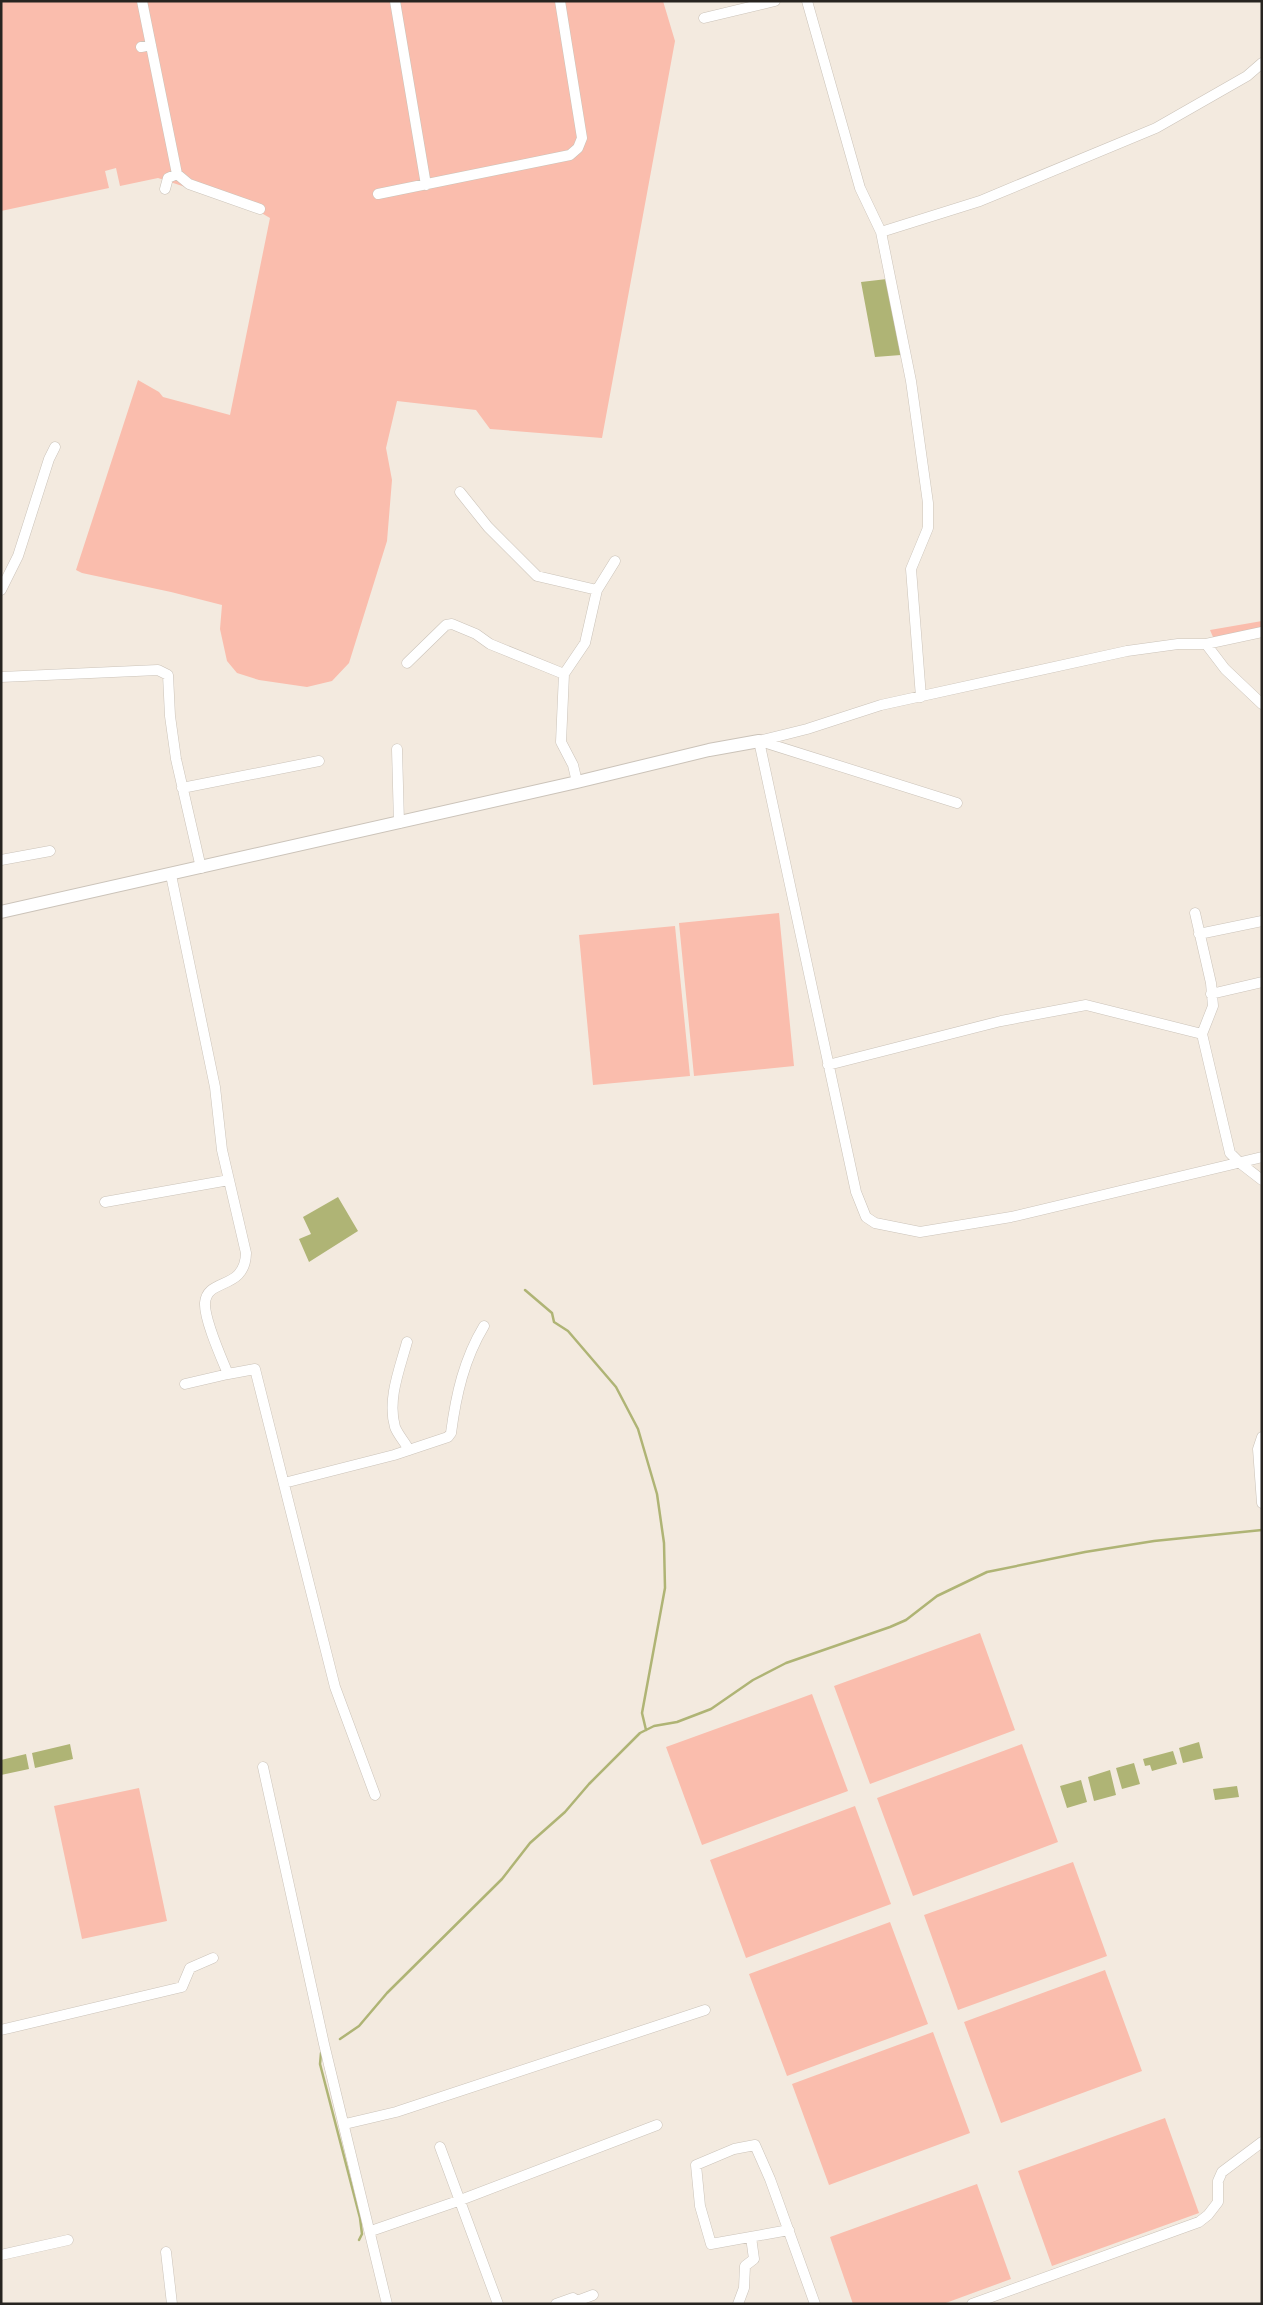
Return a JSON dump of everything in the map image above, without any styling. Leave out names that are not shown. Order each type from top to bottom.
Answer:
[{"type":"street","points":[[142,1],[146,46],[177,174],[189,184],[260,208]]},
{"type":"street","points":[[395,1],[426,185]]},
{"type":"street","points":[[378,194],[570,155],[578,148],[582,138],[560,1]]},
{"type":"street","points":[[704,18],[775,1]]},
{"type":"street","points":[[807,1],[860,188],[880,232],[907,362],[928,504],[928,528],[911,569],[921,697]]},
{"type":"street","points":[[880,232],[925,220],[980,201],[1156,128],[1247,76],[1262,63]]},
{"type":"street","points":[[165,189],[168,178],[177,174]]},
{"type":"street","points":[[1,590],[18,556],[49,459],[55,447]]},
{"type":"street","points":[[460,492],[488,527],[537,576],[597,590]]},
{"type":"street","points":[[577,782],[574,765],[561,742],[564,674],[584,644],[597,590],[615,561]]},
{"type":"street","points":[[407,663],[446,625],[452,624],[476,634],[490,644],[564,674]]},
{"type":"street","points":[[1,912],[171,875],[807,729],[881,705],[1127,651],[1178,644],[1206,644],[1262,632]]},
{"type":"street","points":[[1206,644],[1225,669],[1262,704]]},
{"type":"street","points":[[1,677],[158,670],[168,675],[170,716],[182,788],[201,868]]},
{"type":"street","points":[[759,740],[957,803]]},
{"type":"street","points":[[759,740],[828,1065],[861,1209],[866,1217],[875,1224],[920,1232],[941,1230],[1011,1217],[1262,1157]]},
{"type":"street","points":[[397,749],[399,823]]},
{"type":"street","points":[[182,788],[319,761]]},
{"type":"street","points":[[1,860],[50,851]]},
{"type":"street","points":[[171,875],[214,1087],[222,1150],[246,1253],[246,1264],[236,1278],[213,1289],[205,1301],[205,1311],[228,1374]]},
{"type":"street","points":[[1195,913],[1213,1006],[1202,1034],[1230,1153],[1262,1180]]},
{"type":"street","points":[[1199,934],[1262,921]]},
{"type":"street","points":[[1211,994],[1262,982]]},
{"type":"street","points":[[828,1065],[1001,1022],[1086,1004],[1202,1034]]},
{"type":"street","points":[[105,1202],[229,1180]]},
{"type":"street","points":[[284,1483],[444,1440],[451,1433],[464,1370],[473,1344],[484,1326]]},
{"type":"street","points":[[406,1342],[394,1390],[394,1419],[396,1429],[409,1450]]},
{"type":"street","points":[[185,1384],[254,1369],[335,1687],[375,1795]]},
{"type":"street","points":[[1262,1436],[1258,1449],[1262,1503]]},
{"type":"street","points":[[263,1767],[324,2044],[371,2231],[387,2304]]},
{"type":"street","points":[[1,2030],[182,1986],[190,1968],[213,1958]]},
{"type":"street","points":[[345,2124],[404,2109],[705,2010]]},
{"type":"street","points":[[371,2231],[458,2201],[657,2126]]},
{"type":"street","points":[[972,2304],[1199,2222],[1208,2215],[1218,2202],[1218,2181],[1222,2172],[1262,2142]]},
{"type":"street","points":[[788,2230],[711,2244],[700,2206],[696,2165],[734,2149],[755,2145],[770,2179],[815,2304]]},
{"type":"street","points":[[440,2147],[458,2201],[498,2304]]},
{"type":"street","points":[[738,2304],[744,2288],[745,2266],[754,2259],[751,2237]]},
{"type":"street","points":[[1,2255],[68,2240]]},
{"type":"street","points":[[166,2252],[172,2304]]},
{"type":"street","points":[[998,2304],[998,2301],[1008,2291]]},
{"type":"street","points":[[556,2304],[573,2298],[577,2301],[593,2295]]},
{"type":"shaded area","points":[[1,1],[663,1],[675,41],[602,438],[490,429],[476,410],[397,401],[386,448],[392,480],[387,541],[349,663],[332,681],[307,687],[259,680],[237,673],[227,661],[220,629],[222,605],[82,573],[76,570],[138,380],[159,392],[163,397],[230,415],[270,218],[258,211],[158,178],[120,186],[116,168],[105,171],[109,188],[1,211]]},
{"type":"shaded area","points":[[887,279],[901,355],[875,357],[861,282]]},
{"type":"shaded area","points":[[1262,621],[1262,628],[1219,637],[1213,637],[1210,630]]},
{"type":"shaded area","points":[[779,913],[794,1066],[694,1076],[679,923]]},
{"type":"shaded area","points":[[675,926],[690,1076],[593,1085],[579,935]]},
{"type":"shaded area","points":[[338,1197],[358,1231],[309,1262],[299,1239],[311,1234],[303,1217]]},
{"type":"shaded area","points":[[980,1633],[1015,1730],[870,1784],[834,1686]]},
{"type":"shaded area","points":[[812,1694],[848,1791],[702,1845],[666,1747]]},
{"type":"shaded area","points":[[1199,1742],[1203,1758],[1183,1763],[1179,1748]]},
{"type":"shaded area","points":[[70,1744],[73,1759],[35,1768],[32,1753]]},
{"type":"shaded area","points":[[1022,1744],[1058,1842],[913,1896],[877,1798]]},
{"type":"shaded area","points":[[1173,1751],[1177,1764],[1152,1771],[1150,1765],[1145,1766],[1143,1759]]},
{"type":"shaded area","points":[[26,1754],[29,1769],[1,1775],[1,1760]]},
{"type":"shaded area","points":[[1134,1763],[1140,1784],[1122,1789],[1116,1768]]},
{"type":"shaded area","points":[[1110,1770],[1116,1795],[1094,1801],[1088,1777]]},
{"type":"shaded area","points":[[1081,1780],[1087,1802],[1067,1808],[1060,1786]]},
{"type":"shaded area","points":[[1237,1786],[1239,1797],[1215,1800],[1213,1789]]},
{"type":"shaded area","points":[[139,1788],[167,1921],[82,1939],[54,1806]]},
{"type":"shaded area","points":[[855,1806],[891,1904],[746,1958],[710,1860]]},
{"type":"shaded area","points":[[1073,1862],[1107,1956],[958,2010],[924,1915]]},
{"type":"shaded area","points":[[890,1922],[928,2024],[787,2076],[749,1974]]},
{"type":"shaded area","points":[[1105,1970],[1142,2071],[1001,2123],[964,2022]]},
{"type":"shaded area","points":[[933,2032],[970,2133],[829,2185],[792,2084]]},
{"type":"shaded area","points":[[1165,2118],[1199,2213],[1052,2266],[1018,2171]]},
{"type":"shaded area","points":[[977,2184],[1011,2279],[943,2304],[853,2304],[830,2237]]},
{"type":"waterway","points":[[525,1290],[552,1313],[554,1322],[568,1331],[616,1387],[638,1429],[657,1494],[664,1543],[665,1588],[642,1713],[646,1730]]},
{"type":"waterway","points":[[340,2039],[359,2026],[387,1993],[502,1879],[530,1843],[565,1812],[589,1784],[640,1733],[654,1726],[677,1722],[711,1709],[753,1680],[786,1663],[906,1620],[937,1596],[987,1572],[1085,1552],[1154,1541],[1262,1530]]},
{"type":"waterway","points":[[321,2053],[320,2064],[360,2218],[362,2234],[359,2240]]}]
